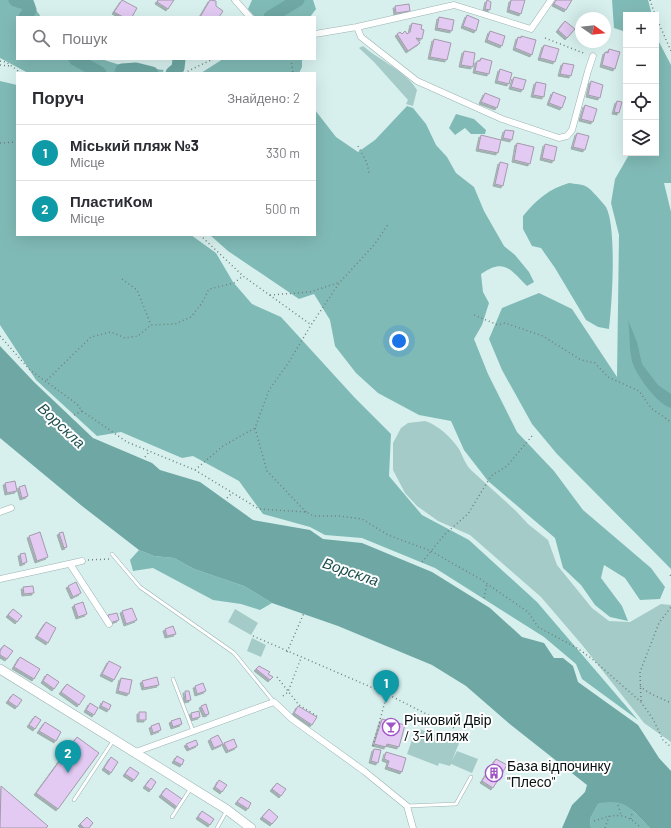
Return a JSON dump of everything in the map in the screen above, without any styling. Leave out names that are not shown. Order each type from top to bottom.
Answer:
[{"type":"main road","points":[[0,669],[227,810],[251,828]]},
{"type":"street","points":[[235,0],[249,16]]},
{"type":"street","points":[[316,34],[357,27],[454,3],[532,29],[550,0]]},
{"type":"street","points":[[357,27],[361,37],[417,81],[502,119],[559,138],[567,136],[572,130],[593,56]]},
{"type":"street","points":[[0,512],[11,508]]},
{"type":"street","points":[[0,579],[82,561]]},
{"type":"street","points":[[70,564],[108,624]]},
{"type":"street","points":[[133,753],[274,702],[292,719],[364,771],[407,806],[413,828]]},
{"type":"lane","points":[[112,554],[140,587],[234,654],[274,702]]},
{"type":"lane","points":[[173,679],[192,731]]},
{"type":"lane","points":[[74,800],[113,740]]},
{"type":"lane","points":[[407,806],[456,804],[471,776]]},
{"type":"lane","points":[[172,817],[191,788]]},
{"type":"lane","points":[[217,828],[227,810]]},
{"type":"path","points":[[650,0],[654,12]]},
{"type":"path","points":[[659,23],[671,51]]},
{"type":"path","points":[[545,38],[593,56]]},
{"type":"path","points":[[186,72],[211,60]]},
{"type":"path","points":[[291,60],[293,72]]},
{"type":"path","points":[[0,61],[12,66],[20,72]]},
{"type":"path","points":[[0,66],[12,66]]},
{"type":"path","points":[[0,143],[16,142]]},
{"type":"path","points":[[358,146],[367,163],[369,173]]},
{"type":"path","points":[[389,223],[374,245],[340,282],[311,324],[289,362],[268,390],[255,428],[267,471],[306,512],[314,516],[339,516],[362,519],[388,535],[431,551],[487,584],[528,612],[538,627],[577,648],[641,702],[653,719],[663,740],[671,747]]},
{"type":"path","points":[[201,236],[243,276],[311,324]]},
{"type":"path","points":[[47,381],[91,337],[111,332],[125,338],[138,336],[151,325],[175,324],[192,317],[202,303],[209,289],[234,283],[243,276]]},
{"type":"path","points":[[122,279],[138,290],[151,325]]},
{"type":"path","points":[[270,295],[310,292],[340,282]]},
{"type":"path","points":[[474,315],[498,325],[505,323],[543,336],[581,360],[595,363],[608,377],[639,391],[651,408],[671,422]]},
{"type":"path","points":[[0,336],[30,370],[77,404],[82,411],[104,428],[127,442],[195,470],[259,509],[306,512]]},
{"type":"path","points":[[74,415],[82,411]]},
{"type":"path","points":[[195,470],[223,446],[255,428]]},
{"type":"path","points":[[422,562],[445,534],[468,514],[491,476],[507,466],[532,436]]},
{"type":"path","points":[[145,457],[150,452]]},
{"type":"path","points":[[227,498],[232,493]]},
{"type":"path","points":[[82,561],[116,559]]},
{"type":"path","points":[[484,598],[487,584]]},
{"type":"path","points":[[641,702],[640,672],[642,665],[659,623],[671,607]]},
{"type":"path","points":[[287,652],[304,614]]},
{"type":"path","points":[[253,636],[300,658],[387,694],[456,729]]},
{"type":"path","points":[[283,696],[288,692],[300,658]]},
{"type":"path","points":[[277,677],[299,705],[317,716]]},
{"type":"path","points":[[640,686],[646,692],[656,694],[671,703]]},
{"type":"path","points":[[373,746],[387,694]]},
{"type":"path","points":[[618,804],[621,815]]},
{"type":"path","points":[[632,813],[632,819]]},
{"type":"path","points":[[594,822],[610,816],[621,815],[632,819],[641,828]]},
{"type":"path","points":[[605,828],[610,816]]},
{"type":"shaded area","points":[[0,0],[13,0],[29,4],[40,16],[16,16],[16,60],[104,60],[120,65],[164,70],[163,72],[26,72],[0,58]]},
{"type":"shaded area","points":[[252,0],[313,0],[316,9],[311,16],[254,16],[248,9]]},
{"type":"shaded area","points":[[612,0],[648,0],[651,12],[623,12],[623,31],[614,28]]},
{"type":"shaded area","points":[[659,42],[671,65],[671,183],[664,183],[671,212],[671,569],[557,454],[532,424],[502,370],[489,339],[502,308],[539,293],[572,309],[617,377],[619,235],[611,203],[615,179],[628,156],[659,156]]},
{"type":"shaded area","points":[[363,46],[400,72],[417,90],[413,106],[406,104],[408,100],[374,62],[359,48]]},
{"type":"shaded area","points":[[221,60],[302,60],[302,67],[300,72],[203,72]]},
{"type":"shaded area","points":[[0,81],[16,85],[16,236],[192,236],[216,253],[233,282],[252,304],[281,317],[355,398],[391,434],[389,476],[422,515],[469,540],[537,602],[638,720],[582,679],[576,664],[544,637],[435,568],[362,538],[325,535],[310,527],[263,514],[239,481],[193,456],[182,458],[121,432],[97,436],[36,380],[0,325]]},
{"type":"shaded area","points":[[407,106],[413,108],[426,124],[436,145],[447,157],[456,173],[474,187],[484,211],[504,246],[515,255],[529,272],[534,282],[527,286],[511,271],[501,266],[489,269],[481,274],[483,292],[489,303],[482,325],[474,339],[488,374],[517,432],[554,471],[583,510],[651,568],[665,587],[660,599],[640,600],[625,578],[604,565],[601,578],[622,606],[628,621],[610,617],[595,605],[581,585],[563,568],[555,538],[488,481],[464,450],[451,421],[419,415],[378,393],[356,373],[335,346],[330,320],[314,294],[299,299],[228,251],[211,236],[316,236],[316,111],[336,137],[358,152],[375,140]]},
{"type":"shaded area","points":[[456,114],[474,119],[486,130],[485,134],[471,134],[465,128],[455,135],[449,128]]},
{"type":"shaded area","points":[[569,183],[583,185],[589,188],[606,207],[609,217],[612,231],[613,266],[609,329],[598,327],[586,320],[555,268],[541,248],[532,246],[523,229],[523,216],[533,205],[555,188]]},
{"type":"shaded area","points":[[425,421],[435,425],[448,436],[459,449],[469,468],[528,524],[548,540],[557,565],[592,608],[609,621],[630,622],[661,604],[671,605],[671,742],[644,723],[583,646],[541,597],[470,535],[438,521],[417,506],[405,493],[393,470],[393,443],[401,428],[408,423]]},
{"type":"shaded area","points":[[139,550],[154,556],[174,558],[194,569],[244,586],[272,603],[260,610],[241,604],[213,600],[153,568],[133,571],[130,560]]},
{"type":"shaded area","points":[[235,609],[258,623],[251,635],[228,622]]},
{"type":"shaded area","points":[[252,638],[266,645],[261,657],[247,651]]},
{"type":"shaded area","points":[[419,729],[459,743],[452,761],[457,751],[478,759],[472,773],[451,764],[450,766],[439,763],[438,766],[407,754],[414,734],[417,735]]},
{"type":"shaded area","points":[[612,800],[627,805],[650,828],[591,828],[590,819],[598,804]]},
{"type":"water","points":[[628,320],[637,342],[642,364],[658,385],[671,394],[671,408],[665,405],[654,395],[642,381],[634,367],[631,356]]},
{"type":"water","name":"Ворскла","points":[[0,346],[34,382],[93,438],[152,463],[160,470],[200,482],[253,520],[310,530],[323,539],[362,543],[432,572],[490,608],[522,637],[544,643],[554,658],[563,658],[573,666],[578,682],[638,725],[659,758],[671,771],[671,828],[650,828],[627,807],[615,802],[607,802],[598,804],[590,819],[591,828],[562,828],[572,805],[585,792],[587,785],[511,725],[466,686],[432,665],[338,626],[272,603],[244,586],[194,569],[174,558],[154,556],[139,550],[82,506],[0,438]]},
{"type":"building","points":[[122,0],[137,8],[133,16],[121,16],[114,12]]},
{"type":"building","points":[[158,0],[174,0],[168,9],[157,2]]},
{"type":"building","points":[[210,0],[216,1],[216,6],[223,11],[220,16],[201,16]]},
{"type":"building","points":[[487,0],[491,2],[490,10],[485,9]]},
{"type":"building","points":[[511,0],[525,0],[521,14],[509,10]]},
{"type":"building","points":[[556,0],[572,0],[566,10],[554,4]]},
{"type":"building","points":[[409,4],[410,11],[396,13],[395,6]]},
{"type":"building","points":[[467,15],[479,20],[476,31],[463,26]]},
{"type":"building","points":[[439,17],[454,20],[452,31],[437,28]]},
{"type":"building","points":[[565,21],[575,29],[567,38],[558,30]]},
{"type":"building","points":[[412,23],[422,25],[421,29],[424,30],[422,39],[416,38],[420,43],[408,51],[397,34],[400,32],[402,34],[405,31],[407,34],[410,32]]},
{"type":"building","points":[[490,31],[505,36],[502,46],[487,40]]},
{"type":"building","points":[[521,36],[536,40],[532,55],[515,48],[518,37],[521,38]]},
{"type":"building","points":[[434,39],[451,43],[447,60],[430,57]]},
{"type":"building","points":[[544,45],[559,49],[555,62],[540,58]]},
{"type":"building","points":[[609,49],[620,52],[615,69],[602,65],[605,52],[608,53]]},
{"type":"building","points":[[464,51],[475,53],[473,67],[461,65]]},
{"type":"building","points":[[481,58],[492,61],[489,74],[475,71],[477,61],[480,61]]},
{"type":"building","points":[[563,63],[574,65],[571,76],[560,74]]},
{"type":"building","points":[[500,69],[512,73],[509,84],[497,81]]},
{"type":"building","points":[[514,77],[526,80],[523,90],[511,87]]},
{"type":"building","points":[[591,81],[603,85],[600,98],[588,95]]},
{"type":"building","points":[[536,82],[546,84],[544,97],[533,95]]},
{"type":"building","points":[[553,92],[566,97],[562,108],[549,103]]},
{"type":"building","points":[[485,93],[500,99],[497,108],[481,102]]},
{"type":"building","points":[[617,101],[622,102],[619,113],[614,112]]},
{"type":"building","points":[[585,105],[597,109],[593,122],[581,119]]},
{"type":"building","points":[[505,130],[514,131],[512,140],[503,138]]},
{"type":"building","points":[[577,133],[589,136],[585,150],[573,147]]},
{"type":"building","points":[[481,135],[501,140],[498,153],[478,149]]},
{"type":"building","points":[[517,143],[534,147],[530,164],[514,160]]},
{"type":"building","points":[[545,144],[557,147],[554,161],[542,158]]},
{"type":"building","points":[[500,162],[508,164],[503,186],[495,184]]},
{"type":"building","points":[[15,481],[17,491],[7,493],[5,483]]},
{"type":"building","points":[[25,485],[28,496],[22,498],[19,487]]},
{"type":"building","points":[[40,532],[48,557],[37,561],[29,536]]},
{"type":"building","points":[[63,532],[67,547],[64,548],[59,533]]},
{"type":"building","points":[[25,553],[27,562],[22,564],[20,554]]},
{"type":"building","points":[[76,582],[81,593],[73,597],[68,586]]},
{"type":"building","points":[[33,586],[34,593],[24,594],[23,587]]},
{"type":"building","points":[[83,602],[87,614],[78,617],[74,605]]},
{"type":"building","points":[[132,608],[137,620],[126,624],[122,611]]},
{"type":"building","points":[[13,609],[22,616],[17,622],[8,615]]},
{"type":"building","points":[[117,613],[119,620],[110,623],[108,615]]},
{"type":"building","points":[[46,622],[56,628],[48,643],[37,636]]},
{"type":"building","points":[[173,626],[176,634],[167,636],[165,629]]},
{"type":"building","points":[[4,645],[13,651],[7,659],[0,655],[0,651]]},
{"type":"building","points":[[20,657],[40,669],[34,679],[14,667]]},
{"type":"building","points":[[109,661],[121,667],[114,680],[102,674]]},
{"type":"building","points":[[259,666],[270,672],[268,674],[273,677],[270,680],[256,669]]},
{"type":"building","points":[[47,674],[59,682],[54,689],[43,681]]},
{"type":"building","points":[[157,677],[159,685],[144,688],[142,681]]},
{"type":"building","points":[[121,678],[132,680],[129,694],[118,691]]},
{"type":"building","points":[[203,683],[206,691],[197,694],[195,686]]},
{"type":"building","points":[[67,684],[85,696],[79,705],[61,692]]},
{"type":"building","points":[[185,691],[189,691],[191,700],[186,701]]},
{"type":"building","points":[[13,694],[22,700],[17,707],[8,701]]},
{"type":"building","points":[[103,701],[111,705],[109,710],[101,706]]},
{"type":"building","points":[[90,703],[98,708],[94,715],[86,710]]},
{"type":"building","points":[[206,704],[209,714],[205,715],[201,706]]},
{"type":"building","points":[[298,706],[317,717],[312,725],[294,713]]},
{"type":"building","points":[[199,711],[200,717],[192,719],[191,713]]},
{"type":"building","points":[[139,712],[146,712],[146,720],[139,720]]},
{"type":"building","points":[[35,716],[41,720],[35,729],[29,725]]},
{"type":"building","points":[[180,718],[182,724],[173,727],[171,721]]},
{"type":"building","points":[[382,719],[405,725],[399,747],[387,744],[386,747],[374,744]]},
{"type":"building","points":[[45,722],[61,732],[56,741],[39,731]]},
{"type":"building","points":[[159,723],[161,730],[153,733],[151,726]]},
{"type":"building","points":[[218,735],[223,744],[214,748],[210,739]]},
{"type":"building","points":[[77,737],[99,753],[58,809],[36,793]]},
{"type":"building","points":[[234,739],[237,747],[228,751],[224,743]]},
{"type":"building","points":[[196,740],[198,745],[189,749],[186,744]]},
{"type":"building","points":[[374,749],[381,750],[378,763],[371,761]]},
{"type":"building","points":[[386,752],[406,758],[402,772],[387,767],[389,761],[384,759]]},
{"type":"building","points":[[177,756],[184,760],[182,765],[174,761]]},
{"type":"building","points":[[111,757],[118,762],[111,773],[104,768]]},
{"type":"building","name":"База відпочинку \"Плесо\"","points":[[496,759],[507,765],[493,788],[482,781]]},
{"type":"building","points":[[130,767],[139,773],[134,780],[125,774]]},
{"type":"building","points":[[151,778],[156,782],[151,790],[145,786]]},
{"type":"building","points":[[219,780],[227,785],[222,792],[215,787]]},
{"type":"building","points":[[277,783],[286,789],[281,796],[272,789]]},
{"type":"building","points":[[1,786],[48,826],[46,828],[0,828]]},
{"type":"building","points":[[166,788],[182,799],[177,807],[161,795]]},
{"type":"building","points":[[241,797],[251,803],[248,809],[237,802]]},
{"type":"building","points":[[269,809],[278,817],[272,824],[262,817]]},
{"type":"building","points":[[202,811],[214,819],[210,825],[198,817]]},
{"type":"building","points":[[87,817],[93,823],[89,828],[84,828],[80,824]]},
{"type":"waterway","points":[[15,0],[28,4],[30,10],[26,16]]},
{"type":"waterway","points":[[272,16],[298,0]]},
{"type":"waterway","points":[[77,60],[98,72]]},
{"type":"waterway","points":[[173,72],[178,68],[179,60]]},
{"type":"waterway","points":[[121,72],[122,70],[136,69],[148,72]]},
{"type":"place","name":"Міський пляж №3","points":[[386,703]]},
{"type":"place","name":"Річковий Двір / 3-й пляж","points":[[391,727]]},
{"type":"place","name":"ПластиКом","points":[[68,773]]},
{"type":"place","name":"База відпочинку \"Плесо\"","points":[[494,773]]}]
